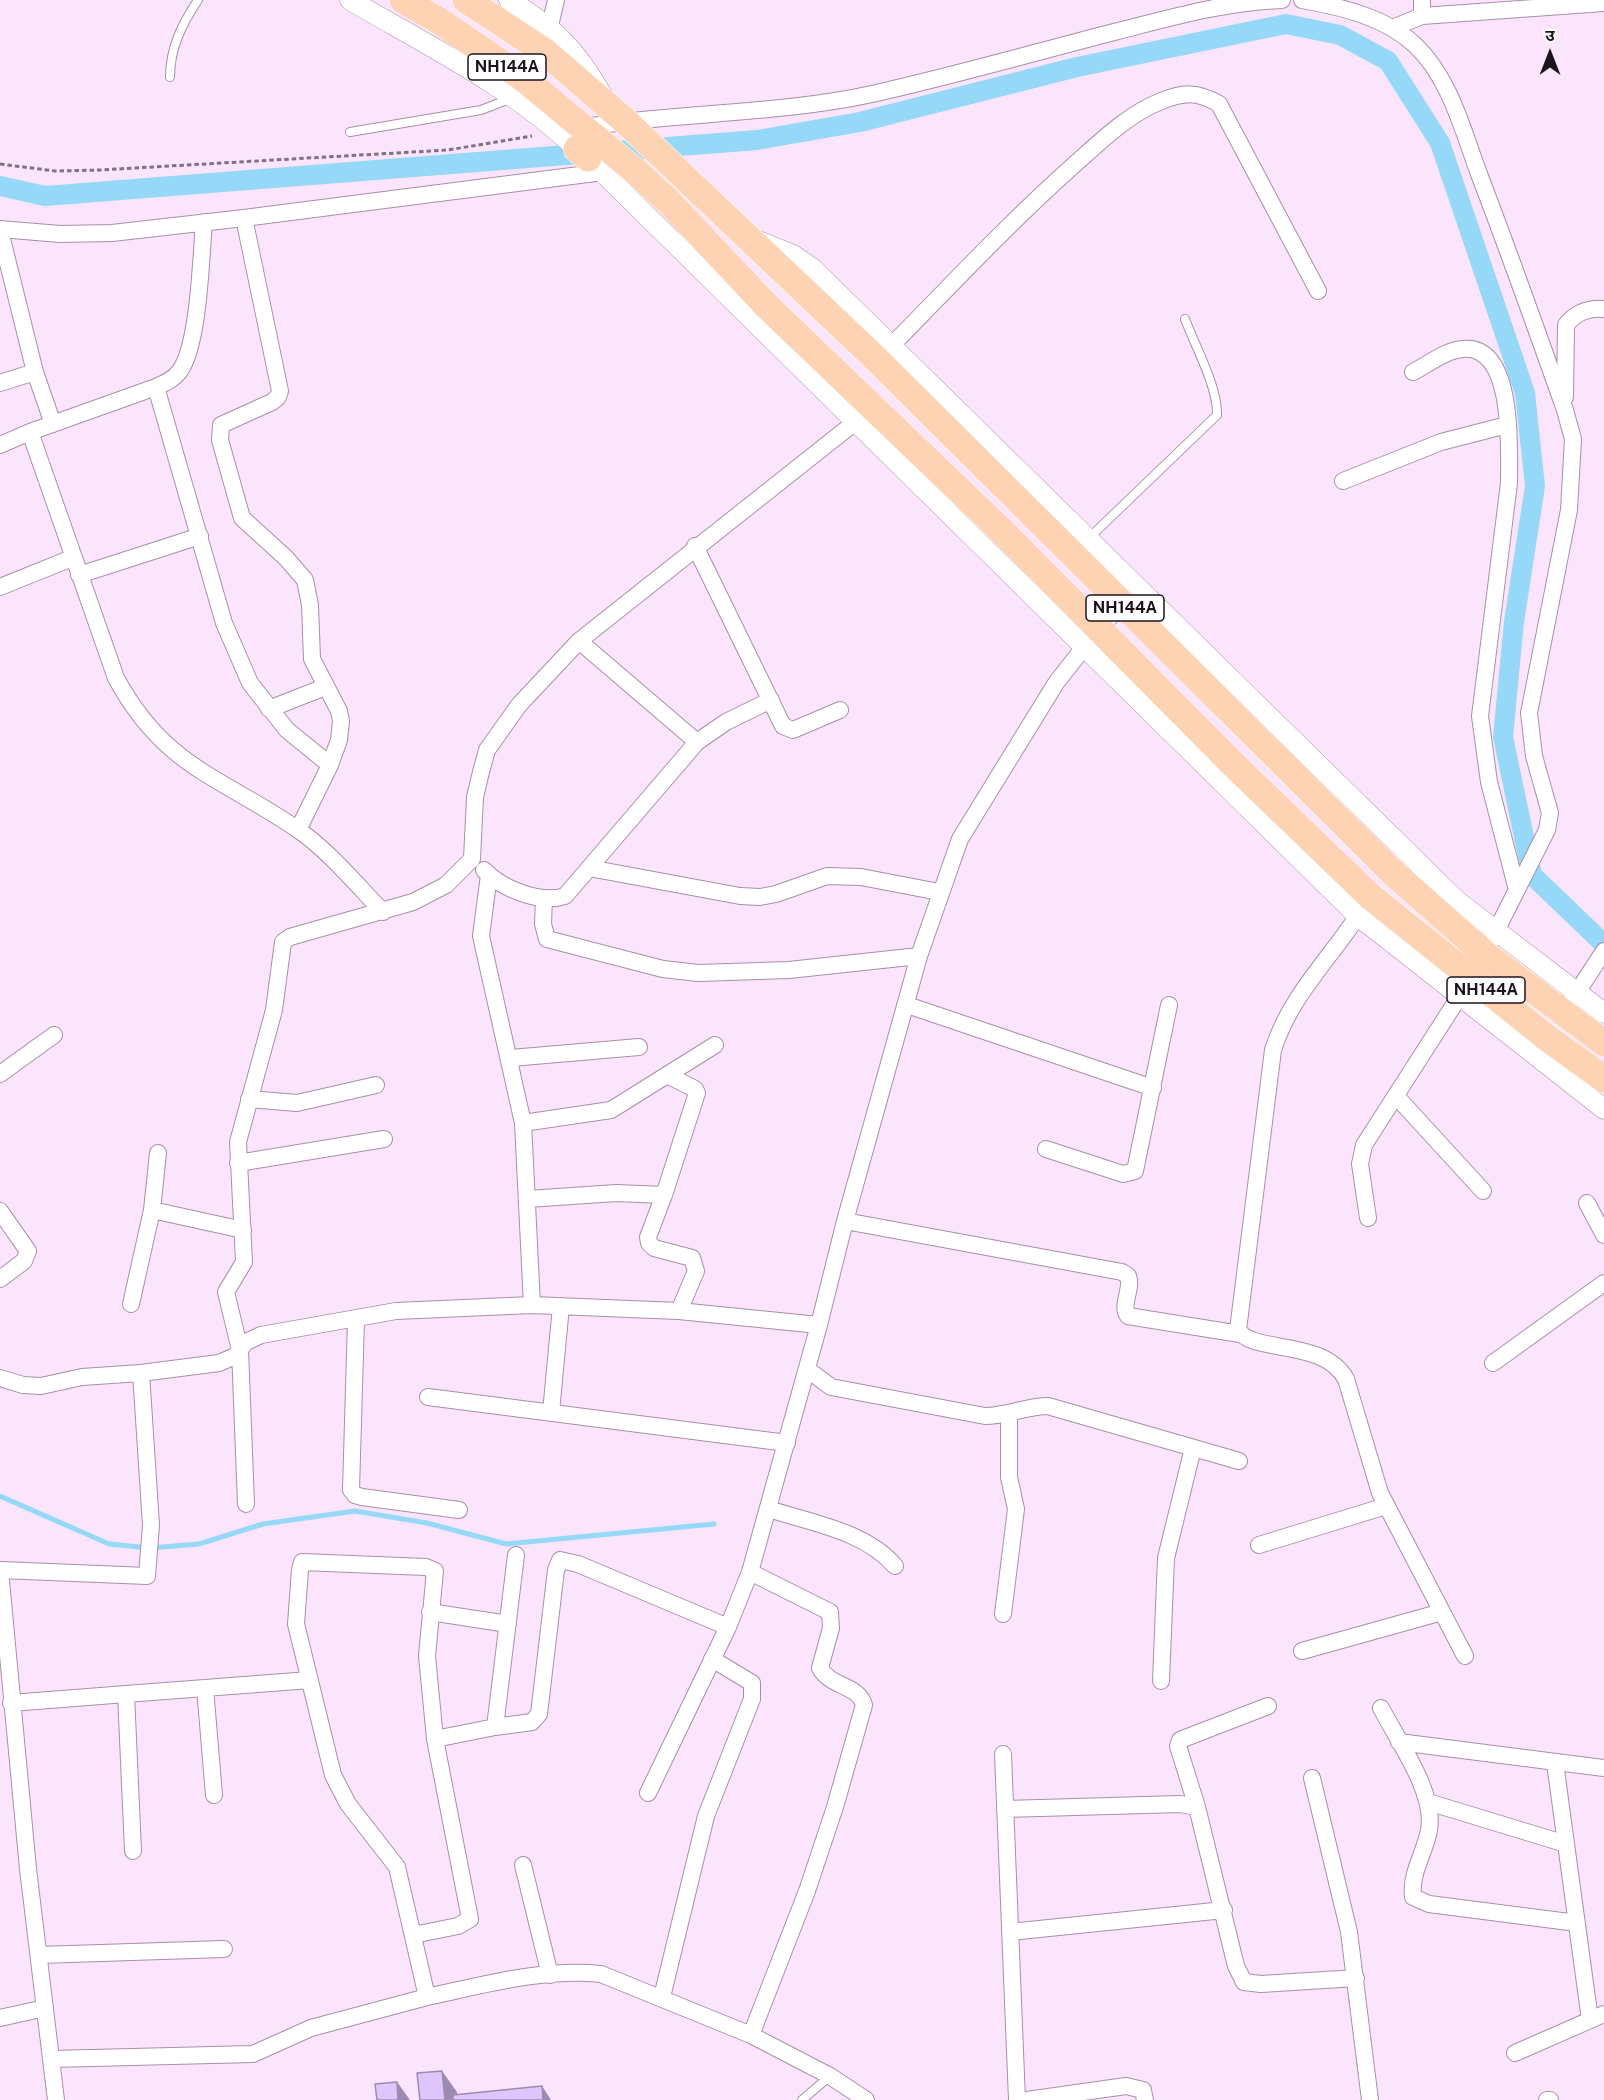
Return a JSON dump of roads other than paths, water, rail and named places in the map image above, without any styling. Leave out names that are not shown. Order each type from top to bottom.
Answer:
[{"type":"highway","name":"NH144A","points":[[403,0],[441,22],[590,149],[668,201],[767,306],[1001,530],[1092,637],[1365,907],[1466,988],[1604,1079]]},
{"type":"highway","name":"NH144A","points":[[466,0],[547,39],[624,121],[877,360],[1392,872],[1570,1004],[1604,1043]]},
{"type":"street","points":[[350,0],[522,92]]},
{"type":"street","points":[[509,0],[547,39]]},
{"type":"street","points":[[547,39],[555,0]]},
{"type":"street","points":[[52,424],[35,372],[0,230],[60,234],[112,232],[244,218],[590,149],[624,121],[741,114],[832,102],[909,86],[1214,6],[1282,0]]},
{"type":"street","points":[[1302,0],[1360,13],[1392,28],[1415,45],[1434,69],[1450,97],[1566,410],[1573,439],[1569,510],[1529,713],[1532,745],[1550,813],[1548,830],[1466,988],[1361,1152],[1362,1181],[1368,1218]]},
{"type":"street","points":[[1392,28],[1422,8],[1604,3]]},
{"type":"street","points":[[892,345],[1019,216],[1098,143],[1129,119],[1158,102],[1185,94],[1203,95],[1219,104],[1318,291]]},
{"type":"street","points":[[590,149],[854,423],[1092,637]]},
{"type":"street","points":[[244,218],[280,391],[278,397],[272,402],[221,425],[220,440],[242,518],[248,526],[286,558],[305,580],[310,605],[312,658],[339,711],[341,721],[339,740],[330,765],[298,830]]},
{"type":"street","points":[[0,445],[156,387],[172,380],[180,372],[188,354],[204,222]]},
{"type":"street","points":[[748,237],[776,247],[812,268],[1386,834],[1457,901],[1490,943]]},
{"type":"street","points":[[1566,410],[1564,339],[1566,325],[1573,316],[1583,310],[1604,309]]},
{"type":"street","points":[[1413,372],[1452,351],[1466,348],[1489,356],[1498,369],[1504,392],[1509,483],[1480,716],[1489,782],[1517,890]]},
{"type":"street","points":[[0,383],[35,372]]},
{"type":"street","points":[[156,387],[224,623],[238,657],[250,683],[269,710],[287,730],[330,765]]},
{"type":"street","points":[[246,1504],[240,1350],[226,1297],[228,1286],[244,1262],[238,1142],[274,1010],[283,942],[290,937],[413,902],[446,885],[472,859],[476,797],[487,750],[519,705],[579,641],[695,546],[854,423]]},
{"type":"street","points":[[1343,481],[1441,442],[1507,425]]},
{"type":"street","points":[[30,432],[72,558],[116,678],[132,706],[149,728],[193,767],[298,830],[383,912]]},
{"type":"street","points":[[79,575],[200,536]]},
{"type":"street","points":[[695,546],[783,726],[793,730],[840,710]]},
{"type":"street","points":[[0,587],[72,558]]},
{"type":"street","points":[[648,1793],[728,1626],[750,1572],[919,956],[939,892],[960,839],[1044,703],[1092,637],[1122,605]]},
{"type":"street","points":[[579,641],[697,742]]},
{"type":"street","points":[[269,710],[325,687]]},
{"type":"street","points":[[472,859],[501,884],[544,898],[565,896],[697,742],[726,722],[771,700]]},
{"type":"street","points":[[589,868],[740,896],[760,897],[776,894],[827,876],[861,877],[939,892]]},
{"type":"street","points":[[489,875],[481,942],[511,1059],[523,1123],[532,1305]]},
{"type":"street","points":[[544,898],[543,924],[547,939],[663,969],[698,972],[764,972],[919,956]]},
{"type":"street","points":[[1240,1334],[1238,1321],[1273,1050],[1281,1025],[1294,1000],[1365,907]]},
{"type":"street","points":[[1603,953],[1570,1004],[1604,1013]]},
{"type":"street","points":[[1466,988],[1604,1109]]},
{"type":"street","points":[[907,1005],[1153,1088]]},
{"type":"street","points":[[1046,1149],[1123,1174],[1135,1171],[1169,1005]]},
{"type":"street","points":[[0,1074],[54,1035]]},
{"type":"street","points":[[523,1123],[611,1110],[715,1045]]},
{"type":"street","points":[[511,1059],[639,1047]]},
{"type":"street","points":[[667,1075],[695,1089],[697,1093],[648,1237],[649,1243],[654,1248],[692,1258],[696,1264],[696,1271],[679,1311]]},
{"type":"street","points":[[249,1099],[297,1103],[376,1085]]},
{"type":"street","points":[[1396,1096],[1483,1191]]},
{"type":"street","points":[[238,1163],[384,1139]]},
{"type":"street","points":[[131,1304],[152,1210],[158,1154]]},
{"type":"street","points":[[528,1199],[616,1193],[664,1195]]},
{"type":"street","points":[[1587,1203],[1604,1235]]},
{"type":"street","points":[[152,1210],[243,1230]]},
{"type":"street","points":[[0,1211],[28,1251],[24,1261],[0,1279]]},
{"type":"street","points":[[845,1221],[1122,1272],[1128,1276],[1130,1281],[1125,1307],[1128,1316],[1240,1334],[1320,1356],[1340,1367],[1346,1379],[1373,1473],[1386,1506],[1465,1656]]},
{"type":"street","points":[[1493,1363],[1604,1283]]},
{"type":"street","points":[[0,1378],[23,1385],[41,1386],[82,1377],[141,1373],[219,1363],[227,1361],[246,1342],[261,1335],[420,1309],[561,1306],[679,1311],[819,1325]]},
{"type":"street","points":[[551,1412],[561,1306]]},
{"type":"street","points":[[356,1319],[351,1490],[355,1495],[362,1497],[459,1510]]},
{"type":"street","points":[[807,1370],[831,1387],[985,1416],[1009,1414],[1022,1408],[1048,1406],[1239,1461]]},
{"type":"street","points":[[56,2100],[2,1623],[0,1570],[147,1576],[150,1548],[141,1373]]},
{"type":"street","points":[[428,1397],[787,1443]]},
{"type":"street","points":[[1003,1614],[1016,1509],[1015,1495],[1009,1477],[1009,1414]]},
{"type":"street","points":[[1161,1681],[1166,1558],[1193,1448]]},
{"type":"street","points":[[1259,1545],[1386,1506]]},
{"type":"street","points":[[765,1520],[865,1542],[883,1552],[895,1566]]},
{"type":"street","points":[[495,1727],[516,1555]]},
{"type":"street","points":[[435,1739],[532,1722],[538,1714],[560,1560],[578,1564],[728,1626]]},
{"type":"street","points":[[413,1935],[458,1926],[470,1919],[435,1739],[427,1665],[435,1571],[431,1567],[302,1562],[296,1624],[333,1775],[348,1804],[397,1867],[427,1997]]},
{"type":"street","points":[[750,1572],[830,1612],[831,1628],[820,1668],[829,1680],[858,1694],[864,1705],[835,1808],[807,1891],[751,2035]]},
{"type":"street","points":[[430,1612],[508,1623]]},
{"type":"street","points":[[1302,1651],[1442,1612]]},
{"type":"street","points":[[662,1997],[705,1816],[752,1699],[752,1683],[712,1659]]},
{"type":"street","points":[[11,1703],[310,1680]]},
{"type":"street","points":[[205,1688],[214,1795]]},
{"type":"street","points":[[126,1694],[133,1851]]},
{"type":"street","points":[[1268,1707],[1180,1740],[1178,1746],[1197,1807],[1236,1966],[1244,1982],[1261,1984],[1356,1978]]},
{"type":"street","points":[[1381,1708],[1428,1802],[1429,1832],[1414,1877],[1413,1897],[1429,1904],[1577,1923]]},
{"type":"street","points":[[1398,1742],[1604,1768]]},
{"type":"street","points":[[1003,1754],[1017,2100]]},
{"type":"street","points":[[1515,2053],[1597,2017],[1577,1923],[1555,1763]]},
{"type":"street","points":[[1312,1778],[1349,1932],[1370,2100]]},
{"type":"street","points":[[1428,1802],[1566,1844]]},
{"type":"street","points":[[1005,1809],[1180,1804],[1197,1807]]},
{"type":"street","points":[[523,1865],[550,1975]]},
{"type":"street","points":[[1010,1932],[1224,1910]]},
{"type":"street","points":[[39,1954],[224,1948]]},
{"type":"street","points":[[51,2059],[254,2054],[311,2028],[427,1997],[501,1982],[582,1972],[601,1974],[751,2035],[830,2076],[866,2100]]},
{"type":"street","points":[[0,2018],[45,2008]]},
{"type":"street","points":[[1027,2100],[1126,2086],[1143,2090],[1145,2100]]},
{"type":"lane","points":[[170,77],[172,55],[180,30],[198,0]]},
{"type":"lane","points":[[350,132],[480,110],[522,92]]},
{"type":"lane","points":[[1088,539],[1217,415],[1218,404],[1185,319]]},
{"type":"lane","points":[[802,2100],[830,2076]]},
{"type":"waterway","points":[[0,186],[45,196],[757,140],[860,122],[1077,67],[1286,24],[1340,35],[1388,61],[1440,143],[1525,393],[1535,486],[1514,622],[1503,737],[1532,875],[1604,944]]},
{"type":"waterway","points":[[0,1496],[109,1544],[150,1548],[199,1544],[263,1524],[355,1511],[427,1523],[506,1544],[714,1524]]}]
